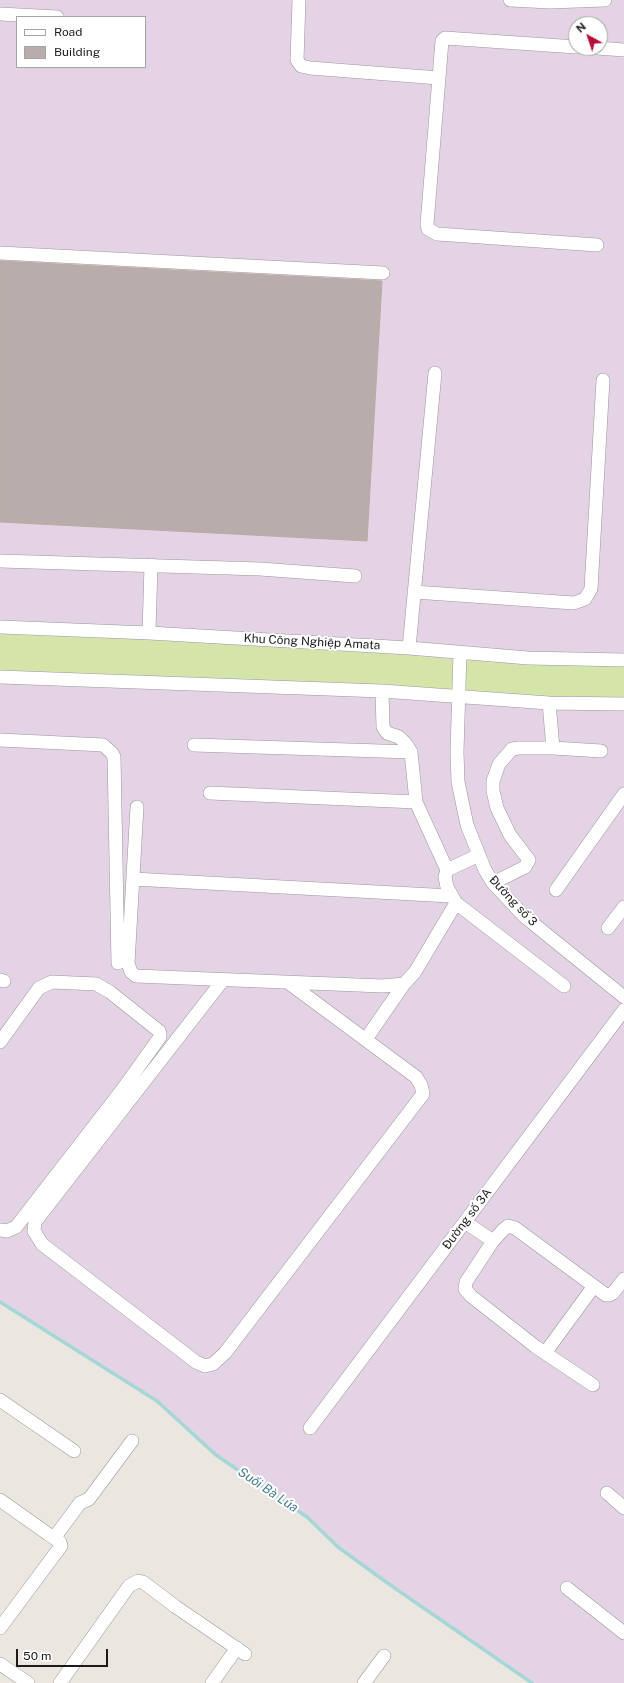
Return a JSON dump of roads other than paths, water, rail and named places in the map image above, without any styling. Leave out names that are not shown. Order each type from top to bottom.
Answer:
[{"type":"street","points":[[298,0],[297,60],[301,66],[310,68],[439,78]]},
{"type":"street","points":[[510,0],[550,2],[605,0]]},
{"type":"street","points":[[0,14],[38,16]]},
{"type":"street","points":[[568,46],[444,38],[442,45],[427,217],[428,229],[436,234],[597,245]]},
{"type":"street","points":[[608,49],[624,50]]},
{"type":"street","points":[[0,253],[383,273]]},
{"type":"street","points":[[409,648],[434,373]]},
{"type":"street","points":[[414,592],[574,603],[585,599],[591,588],[603,380]]},
{"type":"street","points":[[0,561],[260,569],[355,576]]},
{"type":"street","points":[[149,633],[151,565]]},
{"type":"street","name":"Khu Công Nghiệp Amata","points":[[0,627],[149,633],[409,648],[528,658],[624,660]]},
{"type":"street","name":"Đường số 3","points":[[460,653],[457,752],[458,782],[467,825],[479,855],[493,883],[525,917],[624,997]]},
{"type":"street","points":[[0,677],[382,691],[549,703],[624,704]]},
{"type":"street","points":[[382,691],[383,727],[387,733],[399,737],[411,752],[416,802],[448,870]]},
{"type":"street","points":[[549,703],[553,748]]},
{"type":"street","points":[[0,740],[103,745],[112,753],[114,757],[118,963]]},
{"type":"street","points":[[194,745],[411,752]]},
{"type":"street","points":[[493,883],[525,867],[529,860],[510,835],[497,808],[493,791],[493,781],[499,764],[512,749],[519,748],[553,748],[601,751]]},
{"type":"street","points":[[210,793],[416,802]]},
{"type":"street","points":[[556,890],[624,794]]},
{"type":"street","points":[[137,807],[128,963],[131,972],[136,976],[382,986],[404,984]]},
{"type":"street","points":[[479,855],[448,870],[445,877],[447,887],[454,900],[564,986]]},
{"type":"street","points":[[132,879],[454,900]]},
{"type":"street","points":[[366,1039],[404,984],[415,972],[454,900]]},
{"type":"street","points":[[608,928],[624,908]]},
{"type":"street","points":[[223,980],[35,1222],[34,1231],[42,1244],[196,1362],[205,1366],[213,1364],[225,1353],[423,1094],[421,1085],[416,1077],[289,982]]},
{"type":"street","points":[[0,1042],[39,988],[52,982],[96,984],[110,992],[159,1031],[160,1034],[160,1037],[122,1090],[16,1227],[7,1232],[0,1230]]},
{"type":"street","name":"Đường số 3A","points":[[310,1428],[624,1010]]},
{"type":"street","points":[[465,1222],[493,1241]]},
{"type":"street","points":[[593,1385],[545,1353],[471,1296],[466,1289],[466,1282],[493,1241],[508,1226],[515,1228],[606,1295],[609,1295],[624,1279]]},
{"type":"street","points":[[545,1353],[594,1286]]},
{"type":"street","points":[[0,1400],[74,1451]]},
{"type":"street","points":[[54,1538],[80,1503],[89,1499],[132,1440]]},
{"type":"street","points":[[607,1493],[624,1508]]},
{"type":"street","points":[[0,1500],[60,1542],[60,1546],[0,1628]]},
{"type":"street","points":[[60,1683],[129,1586],[138,1581],[143,1582],[176,1607],[241,1651],[212,1683]]},
{"type":"street","points":[[567,1588],[624,1633]]},
{"type":"street","points":[[364,1683],[384,1656]]},
{"type":"street","points":[[0,1664],[28,1683]]},
{"type":"waterway","name":"Suối Bà Lúa","points":[[0,1302],[157,1401],[216,1455],[307,1517],[338,1547],[532,1683]]}]
